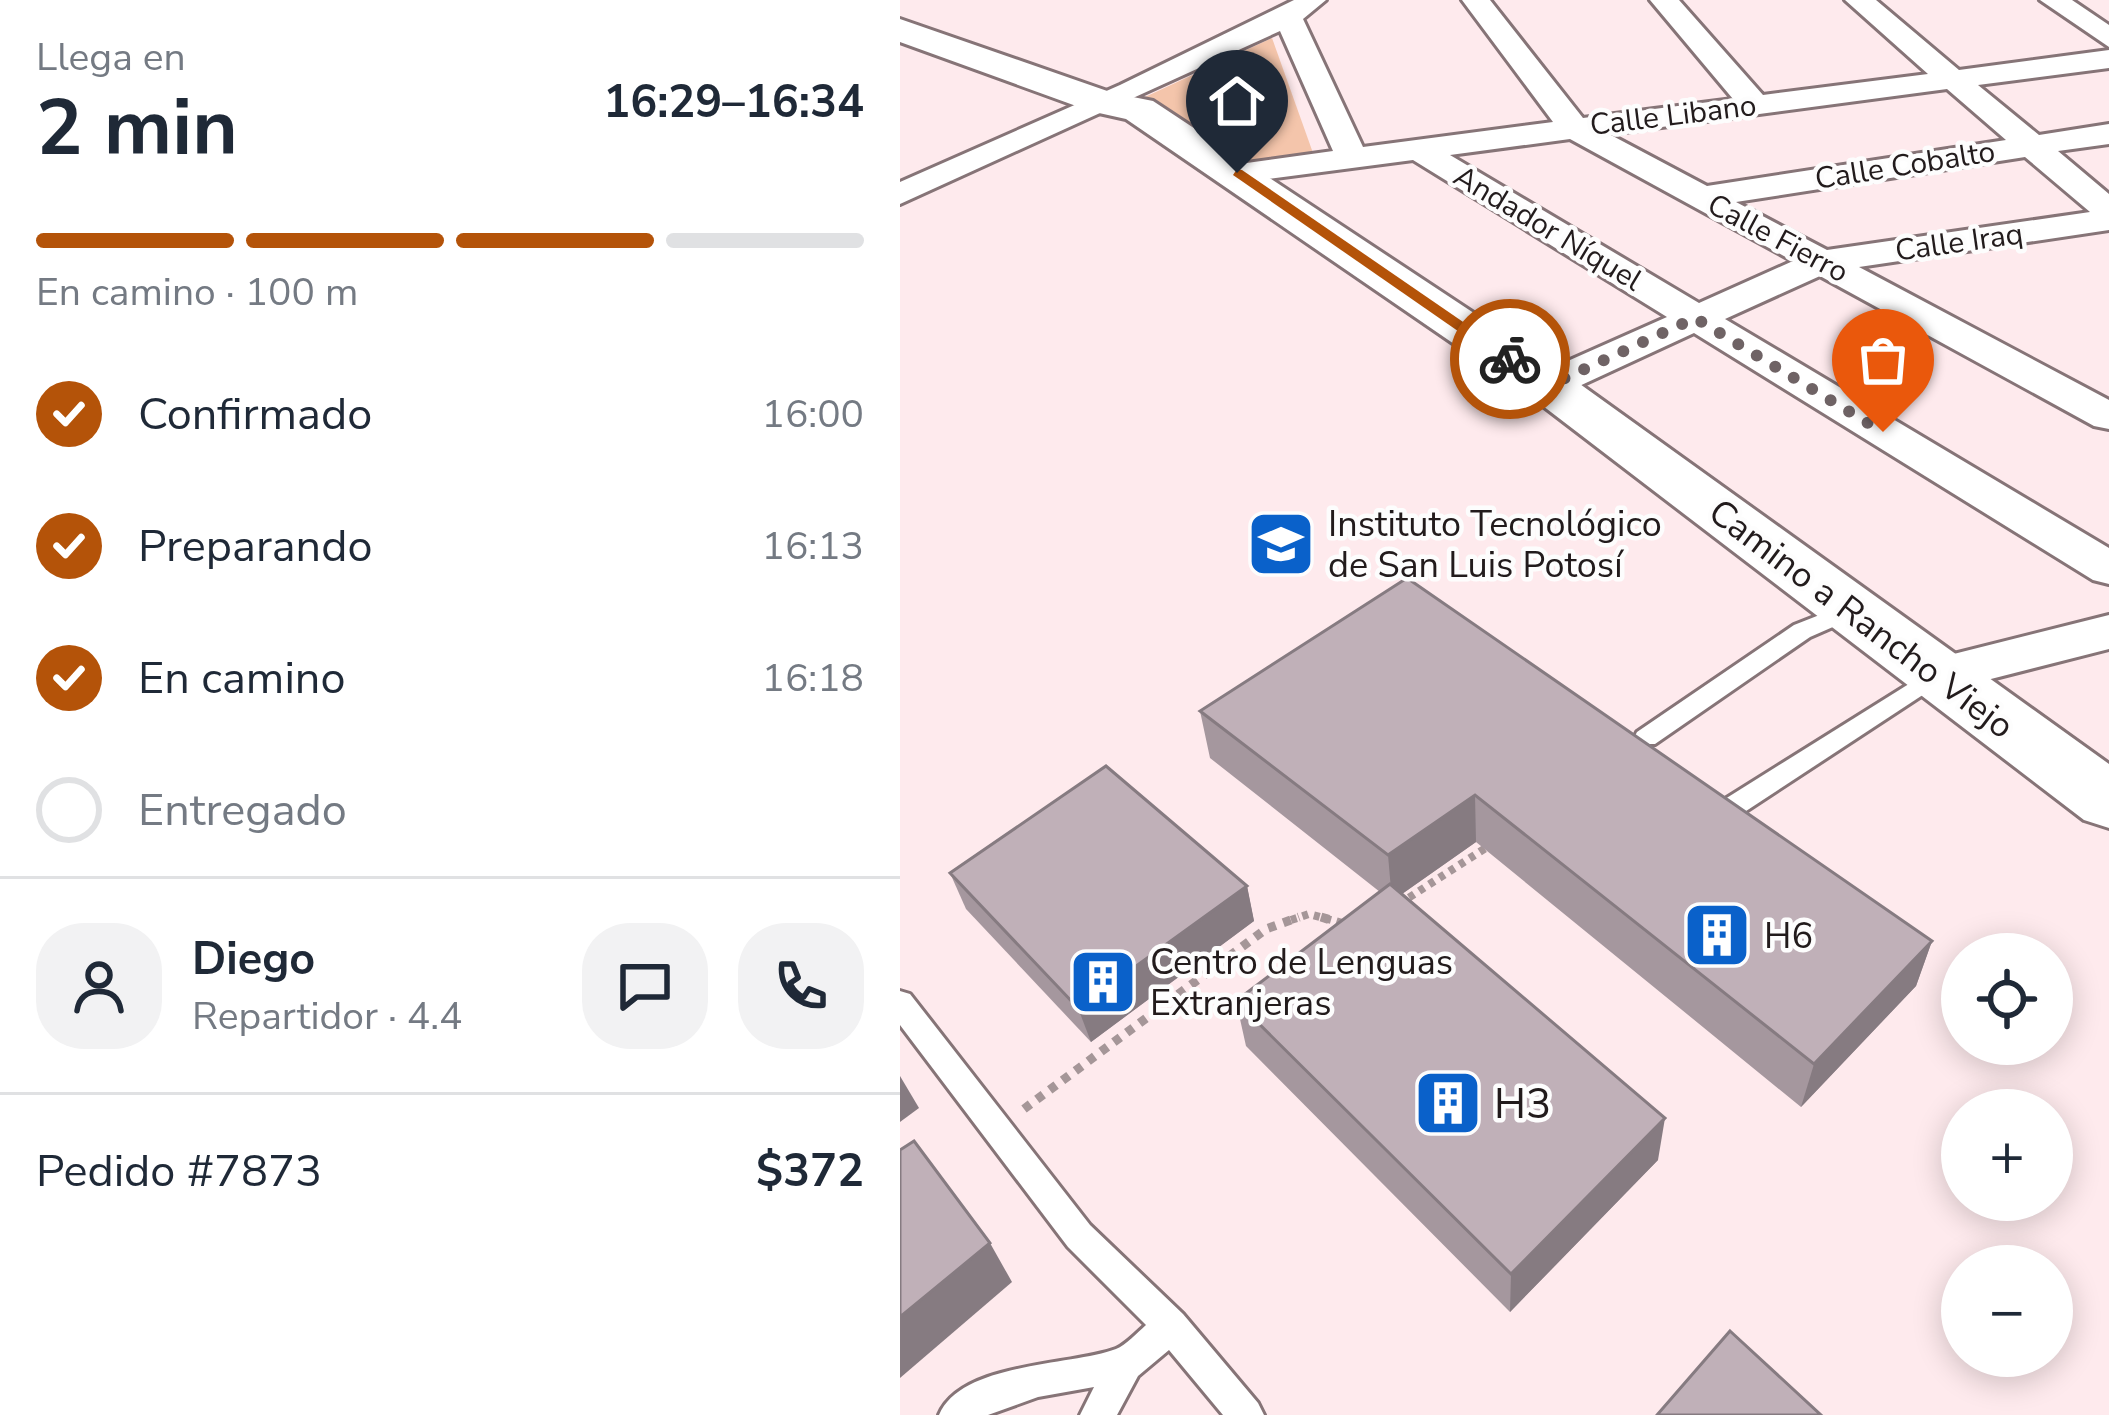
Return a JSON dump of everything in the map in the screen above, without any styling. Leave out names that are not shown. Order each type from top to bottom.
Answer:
[{"type":"street","points":[[1476,0],[1574,128]]},
{"type":"street","points":[[1664,0],[1755,105]]},
{"type":"street","points":[[1859,0],[2109,211]]},
{"type":"street","points":[[2054,0],[2109,38]]},
{"type":"street","points":[[900,7],[1124,101]]},
{"type":"street","points":[[900,194],[1124,101],[1300,8],[1352,158]]},
{"type":"street","points":[[900,30],[1124,101]]},
{"type":"street","name":"Calle Libano","points":[[1237,173],[2109,59]]},
{"type":"street","name":"Camino a Rancho Viejo","points":[[1124,101],[1548,386],[2109,802]]},
{"type":"street","name":"Calle Fierro","points":[[1574,128],[2109,417]]},
{"type":"street","name":"Calle Cobalto","points":[[1702,197],[2109,134]]},
{"type":"street","name":"Andador Níquel","points":[[1418,149],[2109,569]]},
{"type":"street","name":"Calle Iraq","points":[[1548,386],[1821,262],[2109,220]]},
{"type":"street","points":[[1936,675],[2109,632]]},
{"type":"lane","points":[[1646,738],[1802,631],[1852,610]]},
{"type":"lane","points":[[1734,806],[1936,675]]},
{"type":"lane","points":[[900,1003],[1079,1236],[1171,1326],[1246,1415]]},
{"type":"lane","points":[[1098,1415],[1126,1364],[1171,1326]]},
{"type":"lane","points":[[957,1415],[977,1399],[1013,1387],[1126,1364]]},
{"type":"path","points":[[1391,909],[1498,841]]},
{"type":"path","points":[[997,1130],[1266,929],[1309,914],[1356,926]]},
{"type":"shaded area","points":[[1272,38],[1313,153],[1238,162],[1145,97]]},
{"type":"building","points":[[1407,578],[1932,941],[1814,1064],[1475,795],[1388,855],[1200,711]]},
{"type":"building","name":"Centro de Lenguas Extranjeras","points":[[1106,766],[1247,886],[1078,1008],[950,873]]},
{"type":"building","name":"H3","points":[[1390,884],[1665,1118],[1511,1274],[1236,1001]]},
{"type":"building","points":[[914,1141],[990,1243],[900,1317],[900,1150]]},
{"type":"building","points":[[1730,1331],[1821,1415],[1657,1415]]},
{"type":"way so far","points":[[1510,359],[1548,386],[1695,318],[1883,432]]},
{"type":"place","name":"Instituto Tecnológico de San Luis Potosí","points":[[1281,544]]},
{"type":"place","name":"H6","points":[[1717,935]]},
{"type":"place","name":"Centro de Lenguas Extranjeras","points":[[1103,982]]},
{"type":"place","name":"H3","points":[[1448,1103]]},
{"type":"route","points":[[1237,173],[1510,359]]}]
